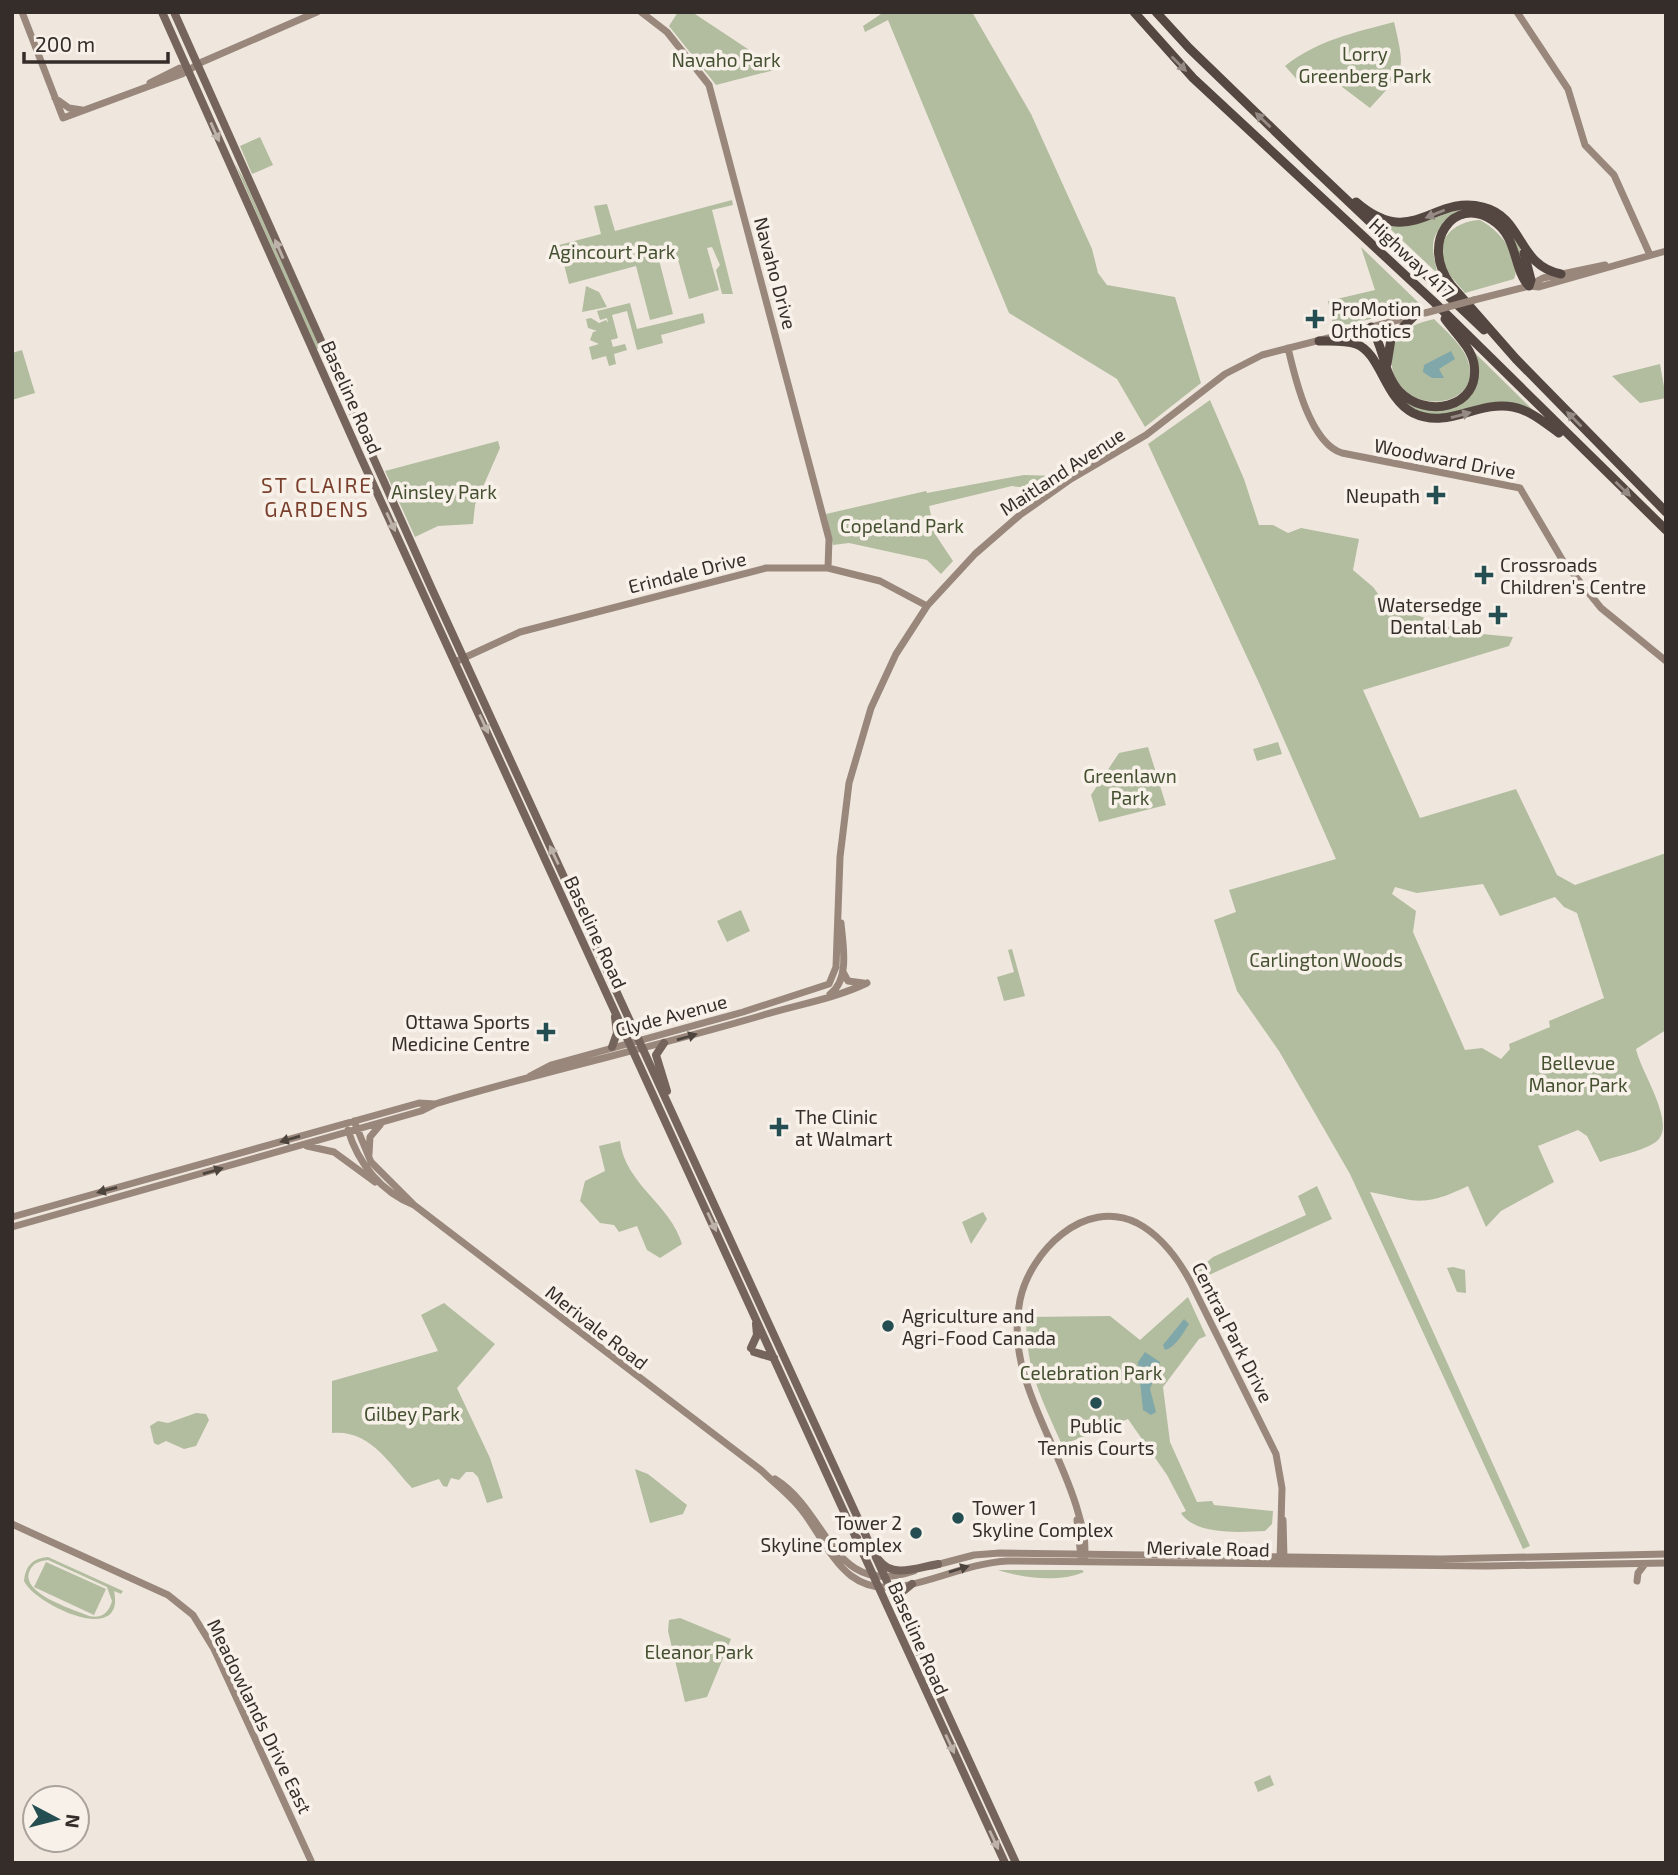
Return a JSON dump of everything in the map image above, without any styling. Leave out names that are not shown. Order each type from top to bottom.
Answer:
[{"type":"highway","name":"Highway 417","points":[[1134,12],[1193,78],[1434,302],[1666,530]]},
{"type":"highway","points":[[1156,12],[1189,48],[1311,167],[1516,359],[1666,512]]},
{"type":"highway","points":[[1311,167],[1365,209],[1396,223],[1420,220],[1450,208],[1480,206],[1500,215],[1516,233],[1538,267],[1561,274]]},
{"type":"highway","points":[[1516,359],[1442,273],[1436,249],[1442,230],[1459,217],[1474,215],[1490,219],[1511,241],[1529,286]]},
{"type":"highway","points":[[1516,233],[1525,257],[1529,286]]},
{"type":"highway","points":[[1319,341],[1346,342],[1362,347],[1401,393],[1425,407],[1437,409],[1451,406],[1471,388],[1474,363],[1468,350],[1434,302]]},
{"type":"highway","points":[[1386,377],[1390,342],[1396,331],[1420,314]]},
{"type":"highway","points":[[1371,327],[1386,377],[1401,405],[1420,416],[1446,419],[1490,407],[1512,407],[1538,418],[1580,447]]},
{"type":"main road","points":[[22,12],[63,118],[144,86],[164,74],[180,68],[187,70],[317,12]]},
{"type":"main road","name":"Baseline Road","points":[[162,12],[637,1046],[752,1311],[801,1407],[857,1538],[879,1577]]},
{"type":"main road","name":"Baseline Road","points":[[173,12],[460,660]]},
{"type":"main road","name":"Navaho Drive","points":[[640,12],[667,32],[709,85],[829,540],[828,568]]},
{"type":"main road","points":[[1517,12],[1568,89],[1586,145],[1614,175],[1650,255]]},
{"type":"main road","points":[[55,98],[69,108],[83,111]]},
{"type":"main road","name":"Maitland Avenue","points":[[822,988],[831,981],[835,971],[843,821],[855,761],[883,681],[927,606],[995,535],[1071,479],[1146,435],[1225,374],[1262,355],[1529,286],[1548,284],[1666,251]]},
{"type":"main road","name":"Maitland Avenue","points":[[1529,286],[1536,280],[1621,263]]},
{"type":"main road","name":"Woodward Drive","points":[[1288,348],[1297,387],[1328,446],[1352,455],[1520,488],[1563,561],[1601,608],[1666,661]]},
{"type":"main road","name":"Erindale Drive","points":[[460,660],[520,632],[766,568],[828,568],[880,581],[927,606]]},
{"type":"main road","name":"Baseline Road","points":[[569,899],[614,1008],[676,1121],[732,1241],[774,1358],[801,1407]]},
{"type":"main road","name":"Maitland Avenue","points":[[839,905],[843,971]]},
{"type":"main road","points":[[825,997],[836,989],[843,971]]},
{"type":"main road","name":"Clyde Avenue","points":[[530,1076],[551,1065],[612,1047],[664,1043],[867,983],[848,981],[843,971]]},
{"type":"main road","name":"Clyde Avenue","points":[[352,1131],[822,988]]},
{"type":"main road","points":[[772,1012],[774,1002]]},
{"type":"main road","points":[[612,1047],[617,1033],[614,1008]]},
{"type":"main road","points":[[664,1043],[656,1058],[676,1121]]},
{"type":"main road","name":"Clyde Avenue","points":[[350,1122],[419,1103],[435,1104]]},
{"type":"main road","points":[[12,1217],[350,1122]]},
{"type":"main road","name":"Merivale Road","points":[[350,1122],[363,1164],[390,1192],[414,1205]]},
{"type":"main road","points":[[371,1162],[369,1139],[383,1122]]},
{"type":"main road","points":[[12,1227],[352,1131]]},
{"type":"main road","name":"Merivale Road","points":[[352,1131],[371,1162],[414,1205],[762,1472],[798,1496],[834,1550],[856,1570],[879,1577],[985,1553],[1082,1557],[1441,1559],[1666,1554]]},
{"type":"main road","points":[[300,1146],[319,1147],[334,1152],[390,1192]]},
{"type":"main road","points":[[137,1182],[144,1191]]},
{"type":"main road","name":"Central Park Drive","points":[[1082,1557],[1077,1509],[1028,1390],[1020,1358],[1018,1314],[1026,1280],[1046,1249],[1076,1225],[1104,1217],[1127,1220],[1142,1226],[1173,1255],[1184,1270],[1227,1360],[1272,1443],[1281,1475],[1281,1558]]},
{"type":"main road","points":[[723,1246],[732,1241]]},
{"type":"main road","points":[[752,1311],[757,1335],[752,1350],[774,1358]]},
{"type":"main road","name":"Baseline Road","points":[[824,1458],[867,1541],[883,1588],[1005,1863]]},
{"type":"main road","name":"Merivale Road","points":[[762,1472],[797,1505],[839,1566],[883,1588],[912,1584],[986,1562],[1082,1557]]},
{"type":"main road","name":"Meadowlands Drive East","points":[[12,1524],[168,1595],[193,1615],[214,1649],[312,1863]]},
{"type":"main road","points":[[834,1550],[847,1551],[857,1538]]},
{"type":"main road","points":[[867,1541],[882,1564],[892,1571],[938,1564]]},
{"type":"main road","name":"Merivale Road","points":[[1281,1558],[1487,1566],[1666,1563]]},
{"type":"main road","points":[[1637,1581],[1638,1573],[1646,1563]]},
{"type":"main road","points":[[909,1634],[899,1597],[912,1584]]},
{"type":"main road","name":"Baseline Road","points":[[883,1588],[909,1634],[925,1680],[1016,1863]]},
{"type":"green space","name":"Navaho Park","points":[[678,12],[692,12],[778,69],[716,85],[669,26]]},
{"type":"green space","points":[[884,12],[972,12],[1031,114],[1092,249],[1098,273],[1107,285],[1175,297],[1201,383],[1145,427],[1117,379],[1009,313],[888,20],[865,32],[863,26]]},
{"type":"green space","name":"Lorry Greenberg Park","points":[[1394,22],[1400,52],[1400,70],[1370,108],[1329,77],[1301,84],[1285,66],[1323,44]]},
{"type":"green space","points":[[260,137],[273,165],[252,174],[240,146]]},
{"type":"green space","points":[[235,164],[244,179],[320,348],[316,349]]},
{"type":"green space","name":"Agincourt Park","points":[[732,200],[733,205],[712,210],[733,294],[722,294],[716,270],[720,265],[712,247],[707,248],[719,290],[689,299],[677,256],[659,260],[673,314],[650,320],[636,266],[569,284],[559,245],[601,234],[594,206],[607,204],[615,231]]},
{"type":"green space","points":[[1463,208],[1488,212],[1498,218],[1513,235],[1519,245],[1526,270],[1509,232],[1497,220],[1487,215],[1458,215],[1441,227],[1433,246],[1437,273],[1386,225],[1412,225]]},
{"type":"green space","points":[[1480,220],[1494,230],[1507,245],[1512,253],[1516,271],[1514,279],[1465,293],[1443,262],[1443,244],[1446,237],[1457,227]]},
{"type":"green space","points":[[1361,247],[1422,306],[1334,328],[1328,301],[1375,290]]},
{"type":"green space","points":[[586,286],[599,292],[607,307],[582,312]]},
{"type":"green space","points":[[630,303],[637,329],[703,313],[705,323],[661,335],[663,343],[637,350],[627,311],[612,315],[618,338],[611,340],[613,347],[625,344],[627,350],[614,354],[616,364],[609,366],[606,356],[592,360],[589,347],[599,344],[590,340],[593,332],[597,331],[588,328],[586,319],[591,318],[599,323],[606,320],[608,323],[607,318],[600,320],[597,311]]},
{"type":"green space","points":[[1434,319],[1463,351],[1470,375],[1464,389],[1452,398],[1436,402],[1419,399],[1404,390],[1394,375],[1392,354],[1401,334],[1412,326]]},
{"type":"green space","points":[[22,350],[35,393],[12,400],[12,353]]},
{"type":"green space","points":[[1473,351],[1534,411],[1503,407],[1455,415],[1425,414],[1410,408],[1390,382],[1429,410],[1454,408],[1471,393]]},
{"type":"green space","points":[[1660,364],[1666,398],[1640,403],[1612,376]]},
{"type":"green space","name":"Carlington Woods","points":[[1210,400],[1244,479],[1259,525],[1273,525],[1288,533],[1301,528],[1359,539],[1353,570],[1373,587],[1385,603],[1462,632],[1513,637],[1509,646],[1363,690],[1420,818],[1516,789],[1557,875],[1575,885],[1666,853],[1666,1030],[1636,1049],[1661,1111],[1662,1134],[1656,1142],[1600,1162],[1587,1136],[1578,1130],[1538,1146],[1554,1182],[1501,1211],[1486,1227],[1468,1186],[1440,1197],[1419,1201],[1370,1192],[1530,1546],[1523,1549],[1350,1174],[1279,1051],[1237,991],[1214,920],[1236,912],[1229,890],[1336,859],[1260,685],[1148,444]],"holes":[[[1483,884],[1500,916],[1555,897],[1564,907],[1577,913],[1604,998],[1549,1021],[1550,1027],[1509,1044],[1510,1049],[1501,1059],[1482,1048],[1465,1050],[1413,932],[1416,911],[1392,894],[1395,887],[1417,893]]]},
{"type":"green space","name":"Ainsley Park","points":[[498,441],[500,448],[475,505],[473,524],[438,526],[415,537],[385,471]]},
{"type":"green space","name":"Copeland Park","points":[[1024,475],[1059,476],[1045,491],[1012,486],[929,506],[935,534],[953,561],[941,574],[927,560],[849,543],[833,545],[826,514],[926,491],[927,493]]},
{"type":"green space","points":[[1278,742],[1282,754],[1257,761],[1253,749]]},
{"type":"green space","name":"Greenlawn Park","points":[[1148,747],[1166,805],[1099,822],[1091,795],[1119,753]]},
{"type":"green space","points":[[741,910],[750,931],[727,942],[717,921]]},
{"type":"green space","points":[[1012,949],[1025,996],[1004,1001],[997,977],[1014,972],[1008,950]]},
{"type":"green space","points":[[620,1141],[630,1170],[668,1218],[682,1244],[660,1258],[647,1250],[637,1226],[619,1232],[614,1225],[600,1223],[580,1201],[585,1181],[605,1171],[599,1146]]},
{"type":"green space","points":[[1317,1186],[1332,1219],[1198,1280],[1194,1273],[1213,1257],[1306,1215],[1298,1196]]},
{"type":"green space","points":[[983,1212],[987,1219],[971,1244],[962,1222]]},
{"type":"green space","points":[[1447,1268],[1465,1270],[1466,1293],[1457,1292]]},
{"type":"green space","name":"Celebration Park","points":[[1188,1297],[1206,1336],[1199,1339],[1163,1387],[1170,1442],[1197,1502],[1212,1501],[1214,1505],[1273,1511],[1272,1524],[1265,1531],[1220,1531],[1197,1526],[1188,1520],[1181,1513],[1186,1511],[1167,1475],[1128,1419],[1062,1445],[1036,1383],[1029,1353],[1026,1317],[1110,1316],[1140,1340]]},
{"type":"green space","name":"Gilbey Park","points":[[444,1303],[495,1344],[457,1388],[490,1458],[503,1498],[487,1503],[478,1477],[473,1472],[466,1472],[459,1480],[451,1478],[447,1487],[443,1486],[439,1479],[412,1488],[368,1442],[345,1433],[332,1433],[332,1381],[438,1351],[421,1315]]},
{"type":"green space","points":[[196,1413],[206,1414],[209,1420],[196,1446],[184,1449],[166,1441],[158,1445],[154,1443],[150,1426],[158,1421],[168,1423]]},
{"type":"green space","points":[[635,1469],[648,1474],[687,1505],[683,1514],[650,1523]]},
{"type":"green space","points":[[48,1557],[123,1591],[121,1594],[114,1591],[114,1608],[106,1617],[93,1619],[77,1616],[44,1600],[31,1590],[24,1581],[26,1571],[38,1559]],"holes":[[[48,1560],[107,1587],[111,1605],[107,1612],[93,1617],[49,1599],[39,1593],[28,1578],[34,1565]]]},
{"type":"green space","points":[[46,1562],[106,1589],[94,1615],[34,1587]]},
{"type":"green space","points":[[998,1570],[1084,1572],[1063,1577],[1040,1578]]},
{"type":"green space","name":"Eleanor Park","points":[[680,1618],[731,1639],[707,1697],[685,1702],[668,1631],[669,1620]]},
{"type":"green space","points":[[1270,1775],[1274,1785],[1258,1792],[1254,1782]]},
{"type":"water","points":[[1451,351],[1455,359],[1439,369],[1444,378],[1432,378],[1423,372],[1424,365]]},
{"type":"water","points":[[1184,1319],[1189,1324],[1176,1343],[1165,1350],[1163,1345]]},
{"type":"water","points":[[1145,1352],[1160,1362],[1150,1389],[1156,1412],[1151,1415],[1143,1410],[1138,1362]]},
{"type":"place","name":"ProMotion Orthotics","points":[[1315,319]]},
{"type":"place","name":"Neupath","points":[[1436,495]]},
{"type":"place","name":"Crossroads Children's Centre","points":[[1484,575]]},
{"type":"place","name":"Watersedge Dental Lab","points":[[1498,615]]},
{"type":"place","name":"Ottawa Sports Medicine Centre","points":[[546,1032]]},
{"type":"place","name":"The Clinic at Walmart","points":[[779,1127]]},
{"type":"place","name":"Agriculture and Agri-Food Canada","points":[[888,1326]]},
{"type":"place","name":"Public Tennis Courts","points":[[1096,1403]]},
{"type":"place","name":"Tower 1 Skyline Complex","points":[[958,1518]]},
{"type":"place","name":"Tower 2 Skyline Complex","points":[[916,1533]]},
{"type":"district","name":"ST CLAIRE GARDENS","points":[[317,496]]},
{"type":"park label","name":"Bellevue Manor Park","points":[[1578,1073]]}]
